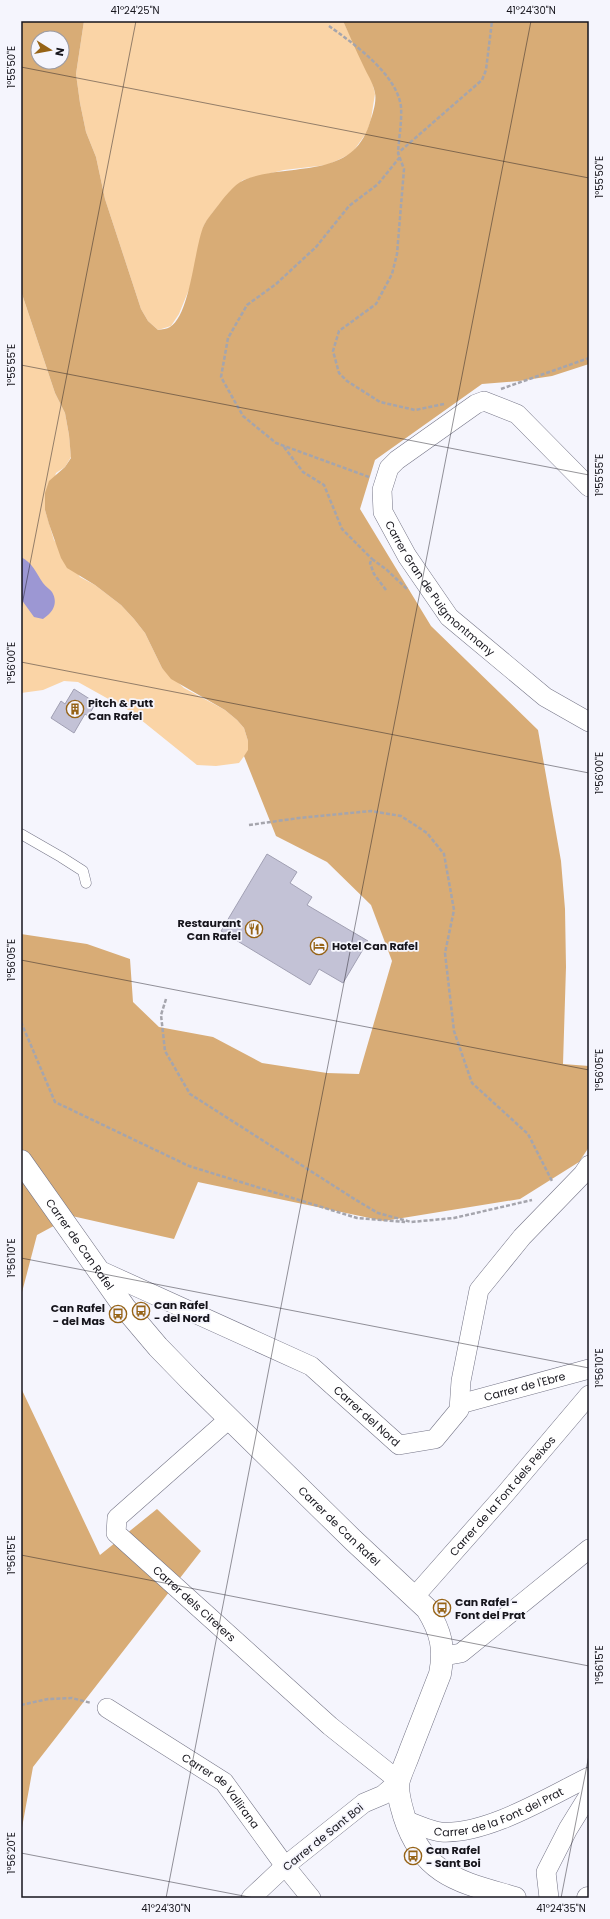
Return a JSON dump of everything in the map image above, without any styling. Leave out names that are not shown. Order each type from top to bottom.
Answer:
[{"type":"street","name":"Carrer Gran de Puigmontmany","points":[[484,401],[476,404],[397,460],[389,468],[382,490],[383,512],[407,556],[449,617],[545,697],[589,722]]},
{"type":"street","points":[[484,401],[517,414],[589,487]]},
{"type":"street","name":"Carrer de Can Rafel","points":[[21,1161],[125,1308],[158,1346],[229,1419],[428,1609],[436,1623],[444,1656],[440,1674],[399,1781],[400,1800],[406,1821],[416,1842],[424,1854],[440,1871],[455,1879],[515,1898]]},
{"type":"street","name":"Carrer del Nord","points":[[97,1269],[312,1366],[399,1445],[435,1438],[459,1410],[461,1381],[479,1290],[522,1237],[560,1196],[583,1174],[589,1165]]},
{"type":"street","name":"Carrer de l'Ebre","points":[[460,1404],[589,1369]]},
{"type":"street","name":"Carrer de la Font dels Peixos","points":[[415,1596],[506,1493],[589,1395]]},
{"type":"street","name":"Carrer dels Cirerers","points":[[229,1419],[117,1518],[116,1533],[330,1726],[399,1781]]},
{"type":"street","points":[[444,1656],[461,1653],[589,1549]]},
{"type":"street","name":"Carrer de Vallirana","points":[[107,1708],[224,1782],[285,1866],[311,1898]]},
{"type":"street","name":"Carrer de la Font del Prat","points":[[406,1821],[440,1832],[472,1829],[500,1820],[589,1777]]},
{"type":"street","name":"Carrer de Sant Boi","points":[[251,1898],[285,1866],[364,1803],[382,1795],[399,1781]]},
{"type":"street","points":[[549,1898],[546,1872],[568,1829],[589,1795]]},
{"type":"lane","points":[[21,834],[83,871],[86,883]]},
{"type":"path","points":[[398,153],[482,80],[486,70],[492,21]]},
{"type":"path","points":[[329,26],[348,40],[391,80],[401,106],[398,153],[404,169],[397,254],[392,274],[376,304],[339,331],[332,351],[339,373],[347,381],[380,402],[415,410],[447,404]]},
{"type":"path","points":[[384,482],[337,467],[276,444],[243,416],[221,377],[228,338],[247,305],[276,284],[316,247],[349,206],[378,184],[400,157]]},
{"type":"path","points":[[484,401],[492,392],[589,358]]},
{"type":"path","points":[[284,446],[303,472],[324,485],[342,530],[372,559],[410,591]]},
{"type":"path","points":[[372,559],[370,563],[374,574],[386,590]]},
{"type":"path","points":[[21,1022],[55,1102],[189,1166],[357,1218],[411,1222],[454,1218],[533,1200],[560,1196],[528,1134],[472,1082],[454,1031],[445,953],[454,910],[444,854],[428,833],[401,816],[371,811],[299,818],[249,825]]},
{"type":"path","points":[[166,999],[161,1015],[164,1051],[190,1094],[378,1213],[411,1222]]},
{"type":"path","points":[[21,1705],[48,1699],[72,1698],[107,1708]]},
{"type":"shaded area","points":[[21,21],[84,21],[76,74],[86,132],[96,157],[105,199],[141,309],[148,321],[158,330],[169,328],[177,320],[183,309],[204,225],[232,188],[244,180],[261,175],[316,167],[333,162],[348,155],[360,143],[373,113],[375,93],[343,21],[589,21],[589,364],[552,376],[519,381],[482,384],[375,460],[360,509],[431,626],[538,730],[561,861],[565,909],[566,967],[563,1064],[589,1066],[589,1147],[579,1162],[520,1199],[384,1221],[198,1182],[174,1239],[72,1216],[37,1235],[21,1296],[21,934],[87,944],[130,959],[133,1002],[159,1027],[213,1037],[262,1063],[327,1073],[359,1074],[392,961],[371,905],[327,862],[276,836],[244,756],[248,750],[248,741],[244,728],[225,710],[171,679],[162,668],[145,633],[134,619],[121,605],[95,585],[67,568],[61,558],[45,510],[45,493],[49,481],[65,467],[71,458],[65,413],[55,393],[21,291]]},
{"type":"shaded area","points":[[84,21],[343,21],[372,81],[375,94],[371,119],[367,132],[352,153],[327,165],[284,170],[243,180],[213,212],[204,225],[190,287],[179,314],[171,326],[158,330],[148,321],[141,309],[105,199],[96,157],[86,132],[76,74]]},
{"type":"shaded area","points":[[21,291],[55,393],[65,413],[69,435],[71,457],[65,467],[56,473],[45,510],[54,540],[80,577],[95,585],[121,605],[134,619],[145,633],[162,668],[184,688],[225,710],[244,728],[248,741],[248,751],[239,763],[216,766],[197,765],[130,711],[78,682],[64,681],[43,690],[21,693]]},
{"type":"shaded area","points":[[21,557],[31,565],[54,596],[54,608],[43,619],[34,617],[21,599]]},
{"type":"shaded area","points":[[21,1388],[100,1555],[157,1509],[201,1551],[33,1767],[21,1833]]},
{"type":"building","name":"Pitch & Putt Can Rafel","points":[[74,689],[96,703],[88,716],[85,714],[74,733],[51,718],[61,701],[65,704]]},
{"type":"building","points":[[267,854],[297,872],[290,883],[312,897],[307,905],[368,941],[343,983],[319,969],[310,985],[221,931]]},
{"type":"place","name":"Pitch & Putt Can Rafel","points":[[75,709]]},
{"type":"place","name":"Restaurant Can Rafel","points":[[254,929]]},
{"type":"place","name":"Hotel Can Rafel","points":[[319,946]]},
{"type":"place","name":"Can Rafel - del Nord","points":[[141,1311]]},
{"type":"place","name":"Can Rafel - del Mas","points":[[118,1314]]},
{"type":"place","name":"Can Rafel - Font del Prat","points":[[442,1608]]},
{"type":"place","name":"Can Rafel - Sant Boi","points":[[413,1856]]}]
